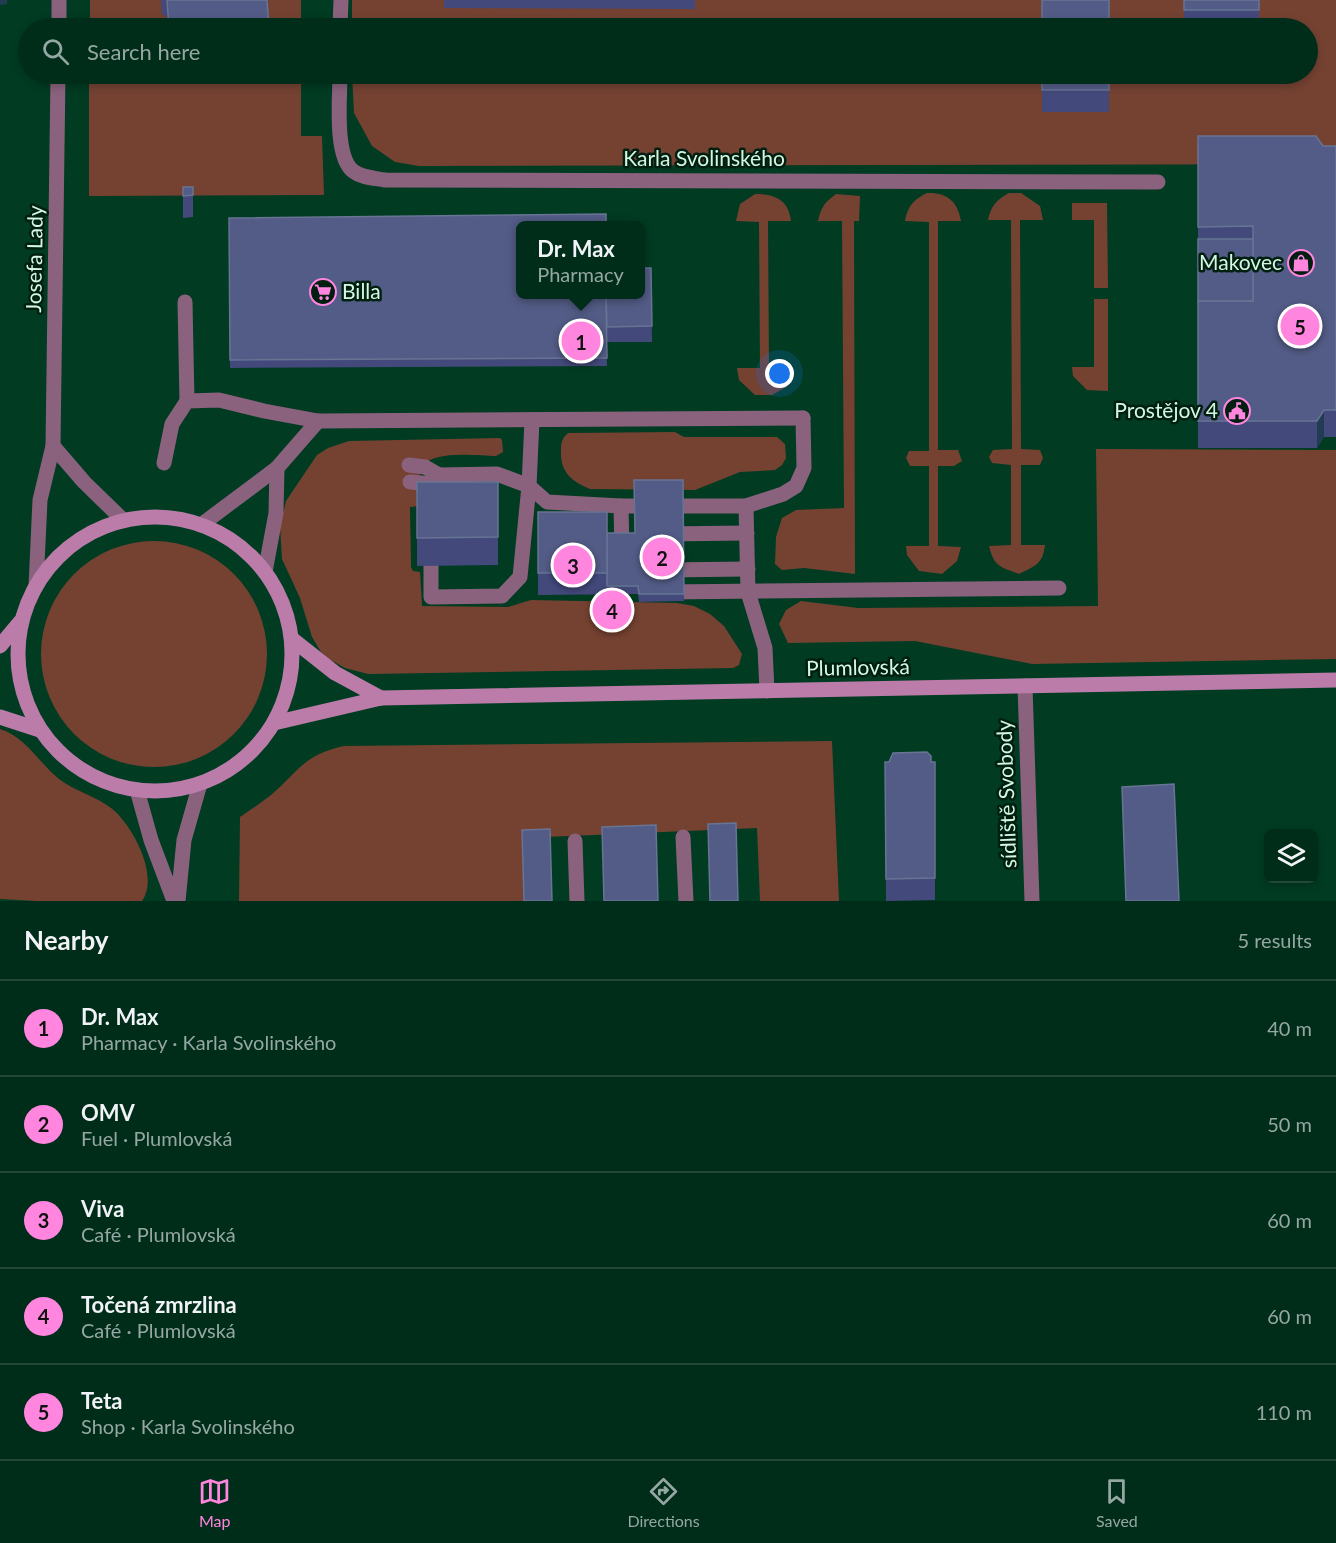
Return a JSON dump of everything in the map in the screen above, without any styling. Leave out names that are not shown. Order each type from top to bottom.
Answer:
[{"type":"main road","points":[[162,517],[201,525],[219,533],[252,556],[279,594],[288,617],[292,639],[290,684],[283,704],[274,723],[254,750],[229,770],[200,784],[158,791],[137,790],[99,779],[82,770],[59,752],[40,730],[32,716],[21,685],[18,652],[22,620],[36,586],[46,571],[72,544],[105,526],[123,520],[162,517]]},
{"type":"main road","points":[[0,646],[22,620]]},
{"type":"main road","points":[[292,639],[335,673],[381,698]]},
{"type":"main road","name":"Plumlovská","points":[[274,723],[381,698],[1336,680]]},
{"type":"main road","points":[[0,717],[40,730]]},
{"type":"street","points":[[59,0],[59,18]]},
{"type":"street","points":[[340,0],[340,18]]},
{"type":"street","name":"Josefa Lady","points":[[36,586],[40,500],[53,446],[58,84]]},
{"type":"street","name":"Karla Svolinského","points":[[340,84],[340,136],[343,152],[351,170],[368,178],[385,180],[1158,182]]},
{"type":"street","points":[[164,463],[172,424],[187,401],[185,302]]},
{"type":"street","points":[[187,401],[219,400],[318,421],[803,418],[804,468],[796,486],[783,494],[746,506],[621,506],[547,501],[529,486],[497,474],[410,482]]},
{"type":"street","points":[[431,566],[431,597],[502,596],[520,577],[529,486],[532,420]]},
{"type":"street","points":[[201,525],[277,468],[318,421]]},
{"type":"street","points":[[53,446],[84,482],[123,520]]},
{"type":"street","points":[[409,465],[425,467],[436,479]]},
{"type":"street","points":[[265,572],[276,513],[277,468]]},
{"type":"street","points":[[431,510],[436,479]]},
{"type":"street","points":[[621,506],[633,535],[622,571]]},
{"type":"street","points":[[746,506],[748,592],[765,648],[767,691]]},
{"type":"street","points":[[633,535],[747,533]]},
{"type":"street","points":[[645,570],[748,569]]},
{"type":"street","points":[[644,592],[1059,588]]},
{"type":"street","name":"sídliště Svobody","points":[[1025,686],[1032,901]]},
{"type":"street","points":[[176,901],[184,840],[200,784]]},
{"type":"street","points":[[137,790],[151,840],[176,901]]},
{"type":"street","points":[[683,837],[686,901]]},
{"type":"street","points":[[575,841],[577,901]]},
{"type":"shaded area","points":[[90,0],[301,0],[301,18],[90,18]]},
{"type":"shaded area","points":[[352,0],[1336,0],[1336,164],[419,166],[395,162],[372,146],[354,113],[353,84],[1318,84],[1318,18],[352,18]]},
{"type":"shaded area","points":[[89,84],[301,84],[301,136],[322,136],[324,195],[89,196]]},
{"type":"shaded area","points":[[927,193],[940,194],[950,199],[957,208],[961,221],[938,221],[938,450],[958,450],[962,461],[954,466],[938,466],[938,546],[961,547],[957,561],[942,574],[919,571],[907,555],[906,546],[929,546],[929,466],[910,466],[906,458],[909,451],[929,451],[929,222],[905,221],[912,204]]},
{"type":"shaded area","points":[[1009,193],[1021,193],[1040,206],[1043,220],[1020,220],[1021,449],[1040,450],[1043,458],[1040,465],[1021,465],[1021,545],[1045,545],[1037,564],[1019,574],[999,565],[993,558],[989,546],[1011,545],[1011,465],[992,463],[989,457],[993,450],[1012,449],[1011,220],[988,220],[995,204]]},
{"type":"shaded area","points":[[755,194],[779,199],[787,208],[791,221],[768,221],[769,367],[792,368],[788,386],[772,395],[755,395],[739,380],[737,368],[760,368],[759,222],[736,221],[740,204]]},
{"type":"shaded area","points":[[836,194],[860,196],[859,221],[854,221],[855,574],[804,568],[782,570],[775,564],[776,537],[782,518],[796,510],[844,508],[842,221],[818,221],[824,205]]},
{"type":"shaded area","points":[[1072,203],[1107,203],[1108,288],[1094,288],[1094,220],[1072,220]]},
{"type":"shaded area","points":[[1094,299],[1108,299],[1108,391],[1087,390],[1073,376],[1072,367],[1094,367]]},
{"type":"shaded area","points":[[675,432],[684,437],[777,437],[785,444],[786,458],[775,470],[740,472],[695,490],[590,489],[572,479],[562,464],[562,443],[568,433]]},
{"type":"shaded area","points":[[500,438],[503,452],[496,456],[444,456],[426,463],[421,469],[420,506],[410,507],[411,567],[413,571],[420,572],[422,606],[508,607],[531,600],[677,603],[694,606],[710,614],[724,626],[742,654],[739,665],[733,668],[368,674],[345,668],[321,652],[312,637],[300,598],[282,559],[280,526],[286,501],[317,455],[328,448],[349,441]]},
{"type":"shaded area","points":[[1096,449],[1336,450],[1336,659],[1032,664],[915,641],[788,643],[779,624],[786,610],[801,601],[858,608],[1098,606]]},
{"type":"shaded area","points":[[154,541],[187,546],[197,550],[217,560],[234,574],[248,591],[258,611],[262,621],[267,654],[262,687],[258,697],[248,717],[234,734],[217,748],[197,758],[187,762],[154,767],[121,762],[111,758],[91,748],[74,734],[60,717],[50,697],[46,687],[41,654],[46,621],[50,611],[60,591],[74,574],[91,560],[111,550],[121,546]]},
{"type":"shaded area","points":[[0,729],[25,744],[59,779],[105,804],[119,816],[135,838],[146,865],[147,890],[142,901],[0,899]]},
{"type":"shaded area","points":[[832,741],[839,901],[760,901],[757,828],[522,838],[524,901],[239,901],[240,817],[271,795],[310,759],[344,746]]},
{"type":"building","points":[[167,0],[267,0],[268,18],[168,18]]},
{"type":"building","points":[[1042,0],[1109,0],[1109,18],[1042,18]]},
{"type":"building","points":[[1184,0],[1259,0],[1259,10],[1184,10]]},
{"type":"building","points":[[1042,84],[1109,84],[1109,90],[1042,90]]},
{"type":"building","points":[[1198,136],[1316,136],[1323,146],[1336,146],[1336,410],[1324,410],[1317,421],[1198,421],[1198,301],[1253,301],[1253,226],[1198,227]]},
{"type":"building","points":[[183,187],[193,187],[193,195],[183,196]]},
{"type":"building","points":[[606,214],[606,221],[516,221],[516,299],[606,299],[607,358],[230,360],[229,218]]},
{"type":"building","points":[[1198,239],[1253,239],[1253,301],[1198,301]]},
{"type":"building","points":[[645,268],[651,268],[652,326],[607,327],[606,299],[645,299]]},
{"type":"building","points":[[634,480],[683,480],[684,594],[639,594],[638,586],[607,586],[607,533],[635,533]]},
{"type":"building","points":[[417,482],[498,482],[498,537],[417,538]]},
{"type":"building","points":[[538,512],[607,512],[607,573],[538,573]]},
{"type":"building","points":[[616,597],[618,605],[608,608],[605,600]]},
{"type":"building","points":[[927,752],[931,756],[931,762],[935,762],[935,878],[886,879],[885,762],[889,762],[893,753]]},
{"type":"building","points":[[1174,784],[1179,901],[1126,901],[1122,787]]},
{"type":"building","points":[[736,823],[738,901],[710,901],[708,824]]},
{"type":"building","points":[[656,825],[658,901],[604,901],[602,827]]},
{"type":"building","points":[[550,829],[552,901],[524,901],[522,830]]},
{"type":"place","name":"Makovec","points":[[1301,263]]},
{"type":"place","name":"Billa","points":[[323,292]]},
{"type":"place","name":"Teta","points":[[1300,326]]},
{"type":"place","name":"Dr. Max","points":[[581,341]]},
{"type":"place","name":"Prostějov 4","points":[[1237,411]]},
{"type":"place","name":"OMV","points":[[662,557]]},
{"type":"place","name":"Viva","points":[[573,565]]},
{"type":"place","name":"Točená zmrzlina","points":[[612,610]]}]
